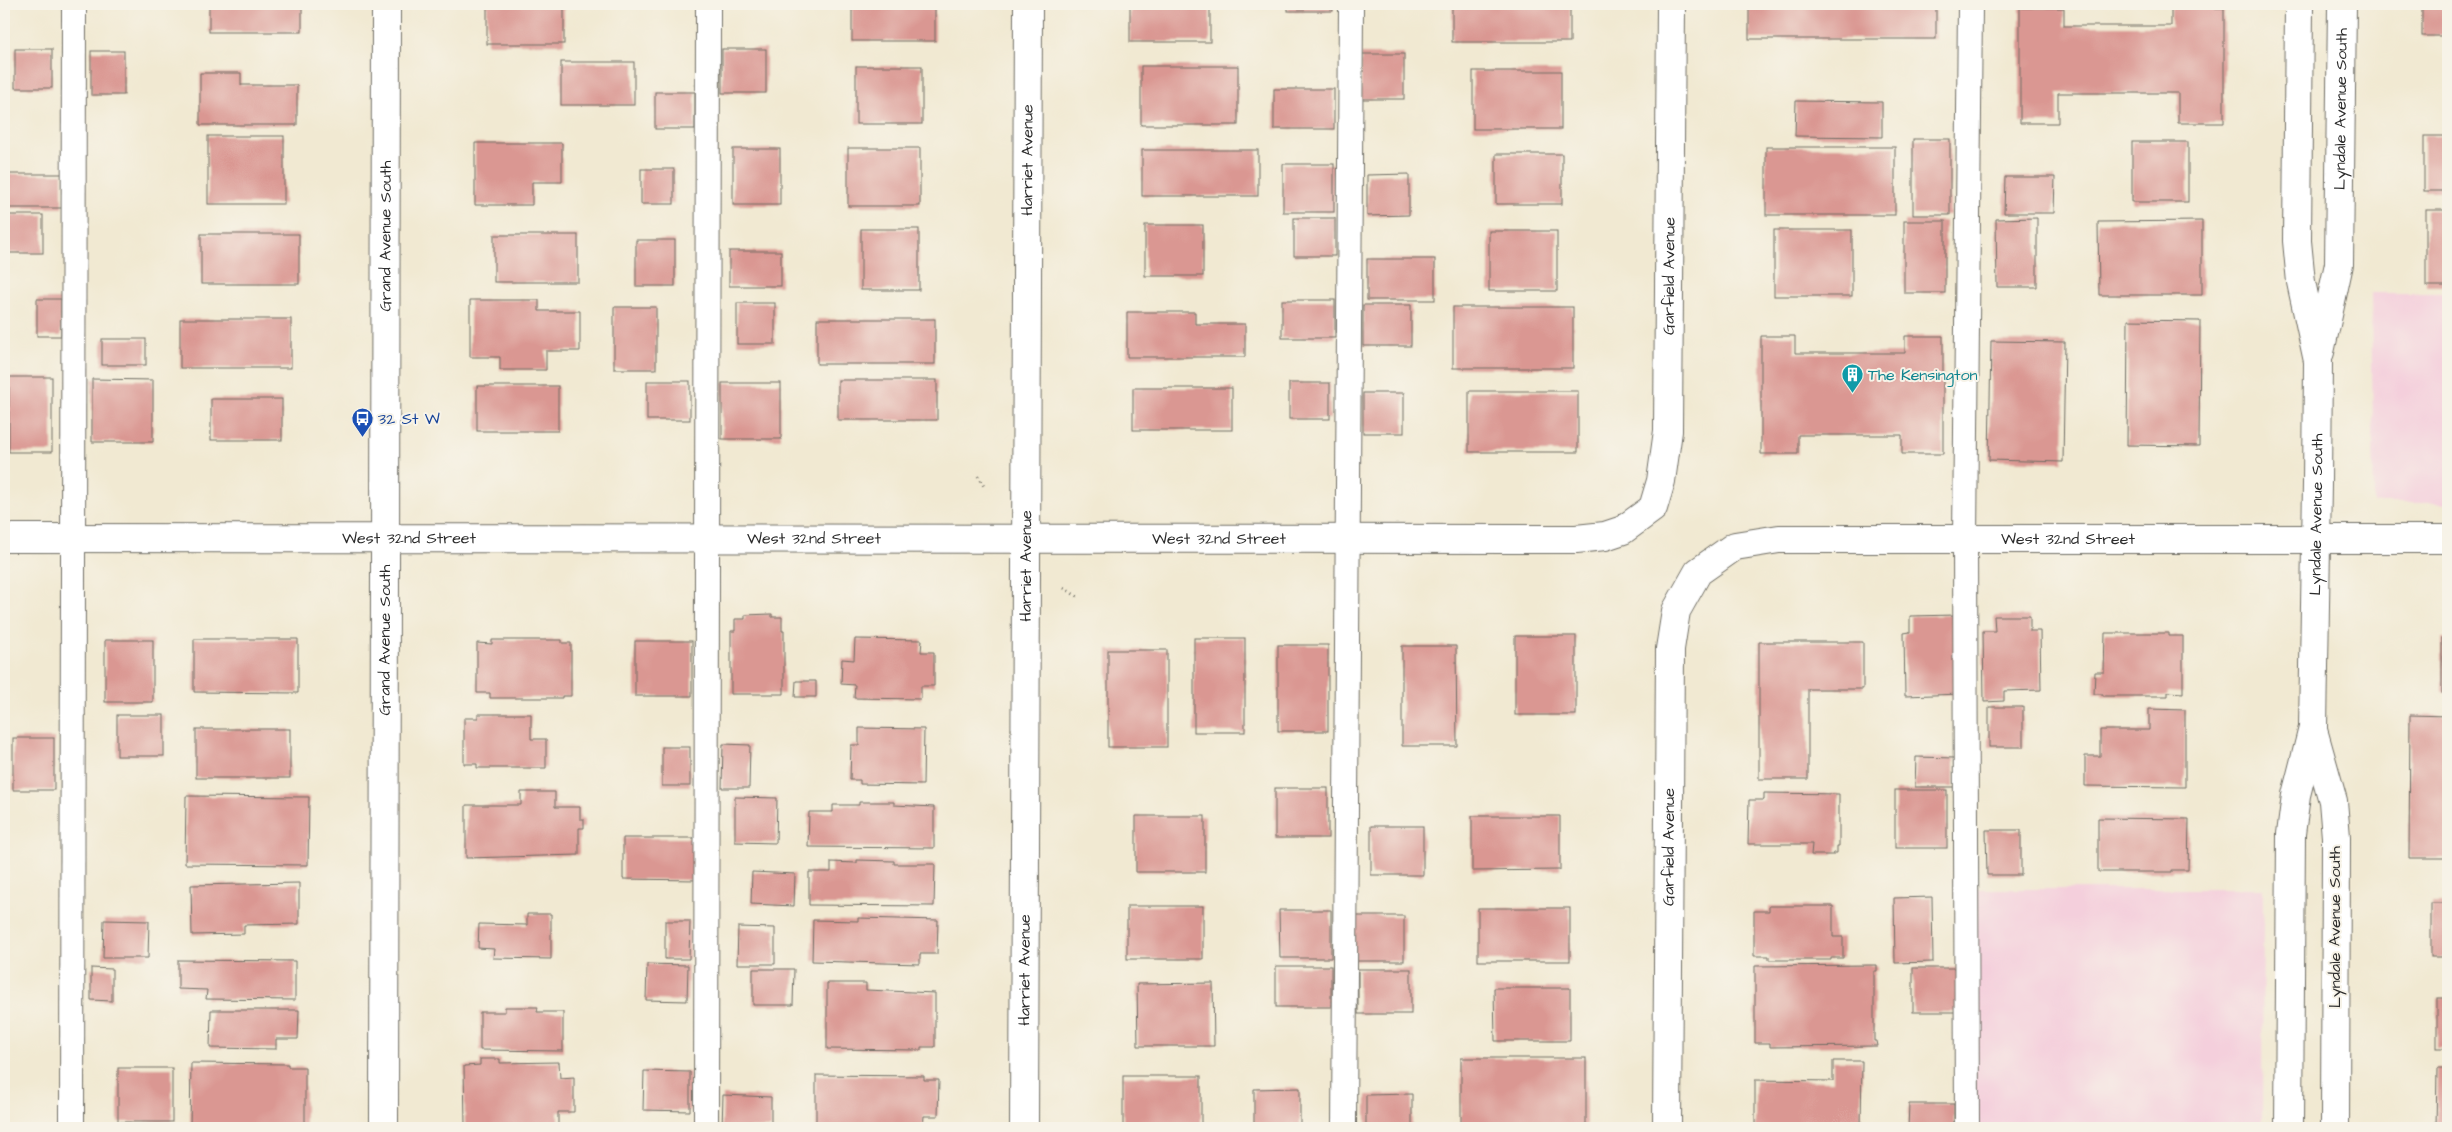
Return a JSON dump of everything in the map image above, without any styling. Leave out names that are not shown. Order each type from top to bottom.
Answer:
[{"type":"street","name":"Grand Avenue South","points":[[384,1128],[386,4]]},
{"type":"street","name":"Harriet Avenue","points":[[1024,1128],[1028,4]]},
{"type":"street","name":"Garfield Avenue","points":[[1623,530],[1653,508],[1661,481],[1668,431],[1670,4]]},
{"type":"street","name":"Lyndale Avenue South","points":[[2289,1128],[2291,834],[2296,795],[2313,728],[2317,539],[2318,361],[2301,282],[2297,241],[2299,4]]},
{"type":"street","name":"Lyndale Avenue South","points":[[2318,361],[2336,287],[2338,264],[2342,4]]},
{"type":"street","name":"West 32nd Street","points":[[4,538],[1576,539],[1605,536],[1623,530]]},
{"type":"street","name":"West 32nd Street","points":[[1698,572],[1735,546],[1779,539],[2448,539]]},
{"type":"street","name":"Garfield Avenue","points":[[1667,1128],[1670,649],[1676,611],[1698,572]]},
{"type":"street","name":"Lyndale Avenue South","points":[[2313,728],[2332,801],[2336,837],[2335,1128]]},
{"type":"lane","points":[[72,1128],[74,4]]},
{"type":"lane","points":[[706,1128],[708,4]]},
{"type":"lane","points":[[1344,1128],[1351,4]]},
{"type":"lane","points":[[1967,1128],[1966,539],[1970,4]]},
{"type":"path","points":[[978,476],[985,488]]},
{"type":"path","points":[[1064,588],[1078,597]]},
{"type":"shaded area","points":[[2371,293],[2448,293],[2448,503],[2374,503]]},
{"type":"shaded area","points":[[1972,889],[2263,889],[2262,1128],[1971,1128]]},
{"type":"building","points":[[209,4],[302,4],[302,32],[209,32]]},
{"type":"building","points":[[487,4],[564,4],[564,44],[487,44]]},
{"type":"building","points":[[852,4],[935,4],[935,41],[852,41]]},
{"type":"building","points":[[1130,4],[1210,4],[1210,42],[1130,42]]},
{"type":"building","points":[[1288,4],[1333,4],[1333,11],[1288,11]]},
{"type":"building","points":[[1452,4],[1570,4],[1570,42],[1452,42]]},
{"type":"building","points":[[1749,4],[1936,4],[1936,39],[1749,39]]},
{"type":"building","points":[[2422,4],[2448,4],[2448,36],[2422,36]]},
{"type":"building","points":[[2020,8],[2064,8],[2064,26],[2171,26],[2171,8],[2224,8],[2224,123],[2178,123],[2178,93],[2058,93],[2058,123],[2020,123]]},
{"type":"building","points":[[15,49],[52,49],[52,88],[15,88]]},
{"type":"building","points":[[722,49],[766,49],[766,93],[722,93]]},
{"type":"building","points":[[91,51],[124,51],[124,95],[91,95]]},
{"type":"building","points":[[1361,54],[1404,54],[1404,99],[1361,99]]},
{"type":"building","points":[[561,62],[634,62],[634,105],[561,105]]},
{"type":"building","points":[[856,66],[922,66],[922,124],[856,124]]},
{"type":"building","points":[[1141,66],[1238,66],[1238,125],[1141,125]]},
{"type":"building","points":[[1473,71],[1561,71],[1561,129],[1473,129]]},
{"type":"building","points":[[200,73],[241,73],[241,85],[297,85],[297,125],[200,125]]},
{"type":"building","points":[[1274,89],[1334,89],[1334,129],[1274,129]]},
{"type":"building","points":[[655,92],[695,92],[695,129],[655,129]]},
{"type":"building","points":[[1796,101],[1882,102],[1882,137],[1795,136]]},
{"type":"building","points":[[208,136],[284,136],[284,204],[208,204]]},
{"type":"building","points":[[2424,136],[2448,136],[2448,191],[2424,191]]},
{"type":"building","points":[[1913,139],[1950,139],[1950,215],[1913,215]]},
{"type":"building","points":[[2132,142],[2188,142],[2188,202],[2132,202]]},
{"type":"building","points":[[475,143],[562,143],[562,182],[532,182],[532,205],[475,205]]},
{"type":"building","points":[[1766,147],[1895,147],[1895,215],[1766,215]]},
{"type":"building","points":[[848,148],[920,148],[920,206],[848,206]]},
{"type":"building","points":[[733,149],[780,149],[780,205],[733,205]]},
{"type":"building","points":[[1142,150],[1258,150],[1258,196],[1142,196]]},
{"type":"building","points":[[1496,154],[1562,154],[1562,204],[1496,204]]},
{"type":"building","points":[[1283,164],[1334,164],[1334,212],[1283,212]]},
{"type":"building","points":[[641,169],[674,169],[674,204],[641,204]]},
{"type":"building","points":[[4,174],[62,174],[62,208],[4,208]]},
{"type":"building","points":[[1409,174],[1409,215],[1367,216],[1367,175]]},
{"type":"building","points":[[2005,177],[2055,177],[2054,213],[2004,213]]},
{"type":"building","points":[[2426,210],[2448,210],[2448,286],[2426,286]]},
{"type":"building","points":[[4,215],[43,215],[43,253],[4,253]]},
{"type":"building","points":[[1294,218],[1335,218],[1335,256],[1294,256]]},
{"type":"building","points":[[2037,218],[2037,287],[1997,287],[1996,219]]},
{"type":"building","points":[[1904,221],[1945,221],[1945,293],[1904,293]]},
{"type":"building","points":[[2202,221],[2202,295],[2099,295],[2098,222]]},
{"type":"building","points":[[1145,225],[1203,225],[1203,276],[1145,276]]},
{"type":"building","points":[[861,229],[919,229],[919,290],[861,290]]},
{"type":"building","points":[[1774,230],[1852,230],[1852,296],[1774,296]]},
{"type":"building","points":[[1489,231],[1557,231],[1557,291],[1489,291]]},
{"type":"building","points":[[201,234],[299,234],[299,284],[201,284]]},
{"type":"building","points":[[494,235],[578,235],[578,282],[494,282]]},
{"type":"building","points":[[636,240],[675,240],[675,286],[636,286]]},
{"type":"building","points":[[729,251],[781,251],[781,286],[729,286]]},
{"type":"building","points":[[1367,259],[1435,259],[1435,300],[1367,300]]},
{"type":"building","points":[[37,299],[61,299],[61,336],[37,336]]},
{"type":"building","points":[[470,300],[539,300],[539,311],[580,311],[580,351],[546,351],[546,370],[500,370],[500,357],[470,357]]},
{"type":"building","points":[[1282,300],[1335,300],[1335,338],[1282,338]]},
{"type":"building","points":[[737,303],[775,303],[775,344],[737,344]]},
{"type":"building","points":[[1363,305],[1411,305],[1411,346],[1363,346]]},
{"type":"building","points":[[614,307],[656,307],[656,369],[614,369]]},
{"type":"building","points":[[1453,307],[1573,307],[1573,368],[1453,368]]},
{"type":"building","points":[[1127,312],[1195,312],[1195,324],[1245,324],[1245,357],[1127,357]]},
{"type":"building","points":[[180,319],[291,319],[291,368],[180,368]]},
{"type":"building","points":[[817,319],[935,319],[935,364],[817,364]]},
{"type":"building","points":[[2128,320],[2200,321],[2199,446],[2127,445]]},
{"type":"building","name":"The Kensington","points":[[1761,336],[1795,336],[1795,353],[1905,353],[1905,336],[1943,336],[1943,454],[1902,454],[1902,435],[1798,435],[1798,454],[1761,454]]},
{"type":"building","points":[[102,339],[146,339],[146,365],[102,365]]},
{"type":"building","points":[[1991,341],[2065,342],[2063,462],[1989,460]]},
{"type":"building","points":[[9,377],[52,377],[52,452],[9,452]]},
{"type":"building","points":[[92,379],[153,380],[153,442],[92,442]]},
{"type":"building","points":[[838,380],[937,380],[937,420],[838,420]]},
{"type":"building","points":[[647,381],[690,381],[690,420],[647,420]]},
{"type":"building","points":[[722,383],[781,383],[781,439],[722,439]]},
{"type":"building","points":[[1289,383],[1330,383],[1330,419],[1289,419]]},
{"type":"building","points":[[477,386],[558,386],[558,431],[477,431]]},
{"type":"building","points":[[1133,388],[1232,388],[1232,430],[1133,430]]},
{"type":"building","points":[[1469,391],[1578,391],[1578,452],[1469,452]]},
{"type":"building","points":[[1363,393],[1404,393],[1404,433],[1363,433]]},
{"type":"building","points":[[211,399],[282,399],[282,440],[211,440]]},
{"type":"building","points":[[772,614],[772,617],[782,617],[782,631],[784,631],[784,694],[731,694],[731,631],[735,631],[735,619],[745,619],[745,615]]},
{"type":"building","points":[[1956,615],[1961,694],[1905,696],[1904,633],[1910,632],[1910,616]]},
{"type":"building","points":[[1994,616],[2030,616],[2030,631],[2040,631],[2041,690],[2004,691],[2004,701],[1984,702],[1983,631],[1995,631]]},
{"type":"building","points":[[2105,633],[2169,633],[2169,636],[2183,636],[2183,693],[2168,692],[2168,696],[2103,696],[2103,694],[2094,694],[2095,672],[2104,672]]},
{"type":"building","points":[[1515,636],[1576,636],[1576,715],[1515,715]]},
{"type":"building","points":[[1194,638],[1245,638],[1245,732],[1194,732]]},
{"type":"building","points":[[2442,638],[2448,638],[2448,693],[2442,693]]},
{"type":"building","points":[[194,639],[298,639],[298,693],[194,692]]},
{"type":"building","points":[[855,639],[922,640],[921,652],[934,652],[934,686],[921,686],[921,699],[854,698],[855,685],[841,684],[842,659],[854,660]]},
{"type":"building","points":[[105,640],[153,640],[153,702],[105,702]]},
{"type":"building","points":[[492,640],[562,640],[562,643],[571,643],[571,696],[562,696],[562,698],[490,698],[490,693],[477,693],[477,643],[492,644]]},
{"type":"building","points":[[635,641],[692,641],[692,696],[635,696]]},
{"type":"building","points":[[1759,642],[1863,642],[1863,689],[1808,689],[1808,779],[1759,779]]},
{"type":"building","points":[[1278,645],[1328,645],[1328,731],[1278,731]]},
{"type":"building","points":[[1402,646],[1456,646],[1457,746],[1402,746]]},
{"type":"building","points":[[1108,650],[1167,650],[1167,747],[1108,747]]},
{"type":"building","points":[[796,681],[816,681],[816,697],[795,697]]},
{"type":"building","points":[[1989,707],[2023,707],[2023,747],[1989,747]]},
{"type":"building","points":[[2149,709],[2185,710],[2185,787],[2085,786],[2085,756],[2100,756],[2100,730],[2149,730]]},
{"type":"building","points":[[478,714],[531,714],[531,739],[546,739],[546,768],[477,768],[477,764],[464,764],[464,718],[478,718]]},
{"type":"building","points":[[117,715],[164,715],[164,756],[117,756]]},
{"type":"building","points":[[2410,715],[2448,716],[2448,858],[2409,858]]},
{"type":"building","points":[[859,728],[924,729],[923,785],[860,784],[860,780],[850,780],[851,745],[859,745]]},
{"type":"building","points":[[196,729],[290,729],[290,778],[196,778]]},
{"type":"building","points":[[13,738],[54,738],[54,790],[13,790]]},
{"type":"building","points":[[723,744],[750,745],[749,788],[722,788]]},
{"type":"building","points":[[662,747],[690,747],[690,786],[662,786]]},
{"type":"building","points":[[1916,757],[1954,758],[1954,787],[1915,787]]},
{"type":"building","points":[[1275,788],[1328,788],[1328,838],[1275,838]]},
{"type":"building","points":[[1895,790],[1947,790],[1947,848],[1895,848]]},
{"type":"building","points":[[521,792],[555,792],[555,807],[580,807],[580,819],[584,819],[584,828],[579,828],[579,855],[466,858],[466,805],[521,805]]},
{"type":"building","points":[[1764,793],[1839,794],[1839,846],[1837,846],[1837,853],[1833,853],[1833,855],[1811,855],[1812,844],[1748,844],[1749,800],[1764,800]]},
{"type":"building","points":[[186,796],[309,797],[308,865],[185,864]]},
{"type":"building","points":[[735,797],[777,798],[776,843],[735,842]]},
{"type":"building","points":[[859,802],[894,802],[894,805],[934,807],[934,848],[808,847],[809,812],[833,812],[833,805],[859,805]]},
{"type":"building","points":[[1136,816],[1205,816],[1205,872],[1136,872]]},
{"type":"building","points":[[1472,816],[1560,816],[1560,870],[1472,871]]},
{"type":"building","points":[[2098,818],[2189,819],[2188,870],[2172,870],[2172,872],[2098,872]]},
{"type":"building","points":[[1371,826],[1423,826],[1423,875],[1371,875]]},
{"type":"building","points":[[1986,830],[2021,830],[2021,875],[1987,875]]},
{"type":"building","points":[[623,838],[697,838],[697,880],[623,879]]},
{"type":"building","points":[[857,860],[894,861],[894,864],[935,864],[934,906],[809,905],[809,872],[831,872],[831,862],[857,863]]},
{"type":"building","points":[[752,872],[795,874],[794,906],[751,904]]},
{"type":"building","points":[[299,883],[299,924],[244,925],[244,934],[192,935],[191,885]]},
{"type":"building","points":[[1932,897],[1933,962],[1895,963],[1894,898]]},
{"type":"building","points":[[2431,903],[2448,903],[2448,957],[2431,957]]},
{"type":"building","points":[[1127,906],[1203,906],[1203,959],[1127,959]]},
{"type":"building","points":[[1769,906],[1833,906],[1833,937],[1843,937],[1843,958],[1831,958],[1831,960],[1769,960],[1769,956],[1754,956],[1754,911],[1769,911]]},
{"type":"building","points":[[1478,908],[1570,908],[1570,961],[1478,961]]},
{"type":"building","points":[[1279,910],[1331,910],[1331,958],[1280,958]]},
{"type":"building","points":[[527,914],[551,914],[551,959],[493,958],[494,949],[478,948],[479,924],[527,925]]},
{"type":"building","points":[[1354,916],[1404,916],[1404,961],[1354,961]]},
{"type":"building","points":[[858,918],[938,920],[937,954],[920,954],[920,964],[812,961],[813,920],[858,921]]},
{"type":"building","points":[[104,920],[149,921],[148,958],[103,958]]},
{"type":"building","points":[[665,921],[690,921],[689,959],[665,959]]},
{"type":"building","points":[[738,927],[775,928],[775,964],[737,964]]},
{"type":"building","points":[[178,960],[295,961],[295,1000],[206,999],[207,990],[178,989]]},
{"type":"building","points":[[647,964],[688,965],[687,1001],[646,1000]]},
{"type":"building","points":[[1877,965],[1877,971],[1874,971],[1874,1041],[1876,1041],[1877,1046],[1770,1047],[1770,1043],[1755,1043],[1755,966]]},
{"type":"building","points":[[1276,966],[1331,966],[1331,1007],[1276,1007]]},
{"type":"building","points":[[91,968],[112,969],[112,1001],[91,1000]]},
{"type":"building","points":[[1913,968],[1960,968],[1960,1012],[1913,1012]]},
{"type":"building","points":[[753,969],[794,969],[793,1005],[753,1005]]},
{"type":"building","points":[[1358,969],[1411,969],[1411,1014],[1358,1014]]},
{"type":"building","points":[[827,983],[866,983],[866,990],[935,993],[935,1047],[921,1047],[921,1050],[827,1049]]},
{"type":"building","points":[[1213,983],[1214,1046],[1138,1046],[1137,984]]},
{"type":"building","points":[[1494,988],[1570,988],[1570,1041],[1495,1041]]},
{"type":"building","points":[[2437,998],[2448,998],[2448,1048],[2437,1048]]},
{"type":"building","points":[[505,1007],[538,1007],[537,1012],[563,1012],[563,1051],[480,1050],[480,1012],[505,1012]]},
{"type":"building","points":[[211,1010],[299,1010],[298,1039],[276,1039],[276,1049],[210,1048]]},
{"type":"building","points":[[1461,1058],[1586,1058],[1586,1128],[1461,1128]]},
{"type":"building","points":[[480,1059],[500,1059],[500,1063],[559,1062],[560,1078],[574,1077],[574,1112],[558,1112],[558,1128],[480,1128],[480,1126],[465,1126],[464,1066],[480,1065]]},
{"type":"building","points":[[1833,1061],[1862,1061],[1861,1128],[1755,1128],[1755,1080],[1833,1081]]},
{"type":"building","points":[[191,1063],[288,1064],[288,1067],[305,1067],[305,1127],[190,1128]]},
{"type":"building","points":[[118,1068],[172,1068],[172,1122],[118,1122]]},
{"type":"building","points":[[2437,1068],[2448,1068],[2448,1128],[2436,1128]]},
{"type":"building","points":[[644,1071],[690,1072],[690,1111],[643,1110]]},
{"type":"building","points":[[816,1075],[924,1076],[924,1080],[939,1080],[938,1116],[924,1116],[923,1128],[816,1128]]},
{"type":"building","points":[[1123,1076],[1201,1076],[1201,1128],[1123,1128]]},
{"type":"building","points":[[1300,1088],[1300,1128],[1254,1128],[1254,1089]]},
{"type":"building","points":[[1412,1094],[1412,1128],[1366,1128],[1366,1095]]},
{"type":"building","points":[[723,1095],[771,1097],[771,1128],[722,1128]]},
{"type":"building","points":[[1909,1104],[1954,1104],[1954,1128],[1908,1128]]},
{"type":"place","name":"The Kensington","points":[[1852,394]]},
{"type":"place","name":"32 St W","points":[[362,438]]}]
